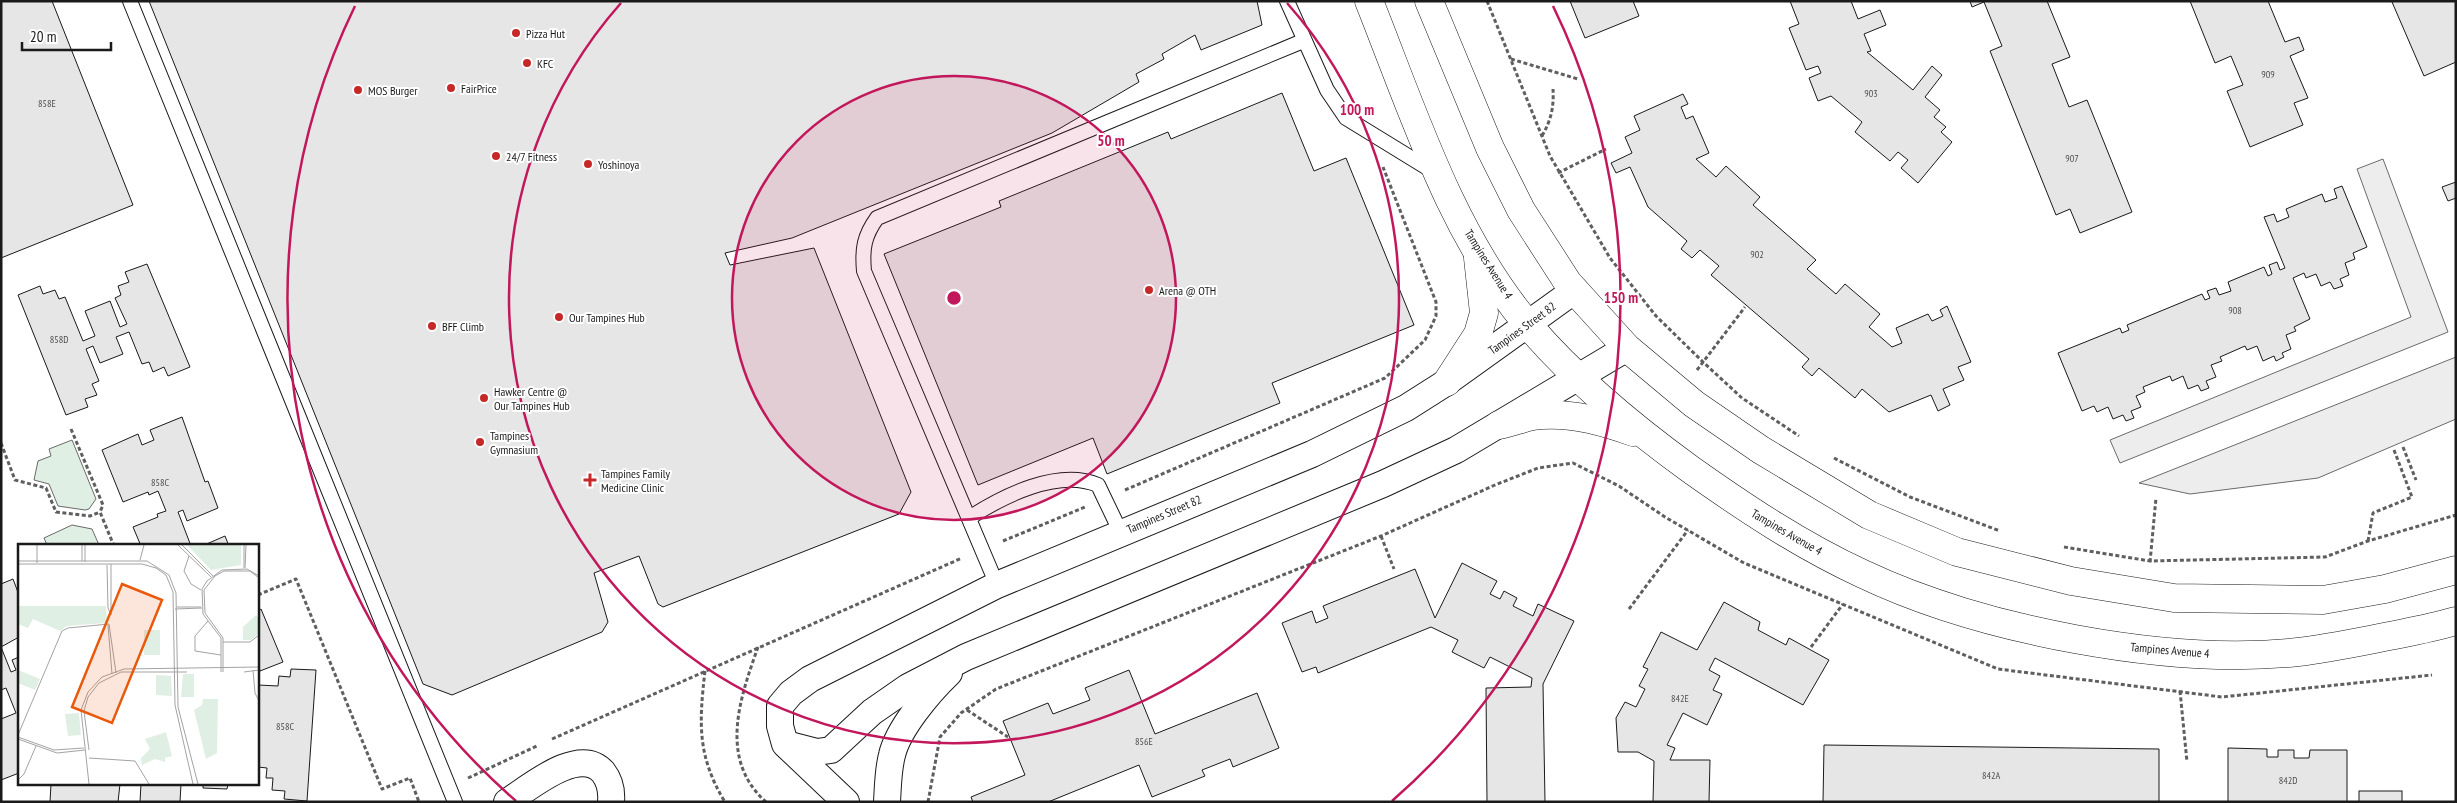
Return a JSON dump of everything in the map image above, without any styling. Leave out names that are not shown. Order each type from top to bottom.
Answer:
[{"type":"main road","name":"Tampines Avenue 4","points":[[1369,1],[1440,176],[1476,249],[1527,324],[1579,378],[1648,439],[1730,498],[1779,529],[1863,575],[1949,608],[2016,626],[2151,650],[2222,654],[2297,652],[2365,641],[2456,621]]},
{"type":"main road","points":[[1429,1],[1476,119],[1498,166],[1521,210],[1575,290],[1627,348],[1679,391],[1761,450],[1869,515],[1957,552],[2072,580],[2174,598],[2322,600],[2385,589],[2456,570]]},
{"type":"main road","points":[[1447,382],[1478,334],[1484,313],[1476,249]]},
{"type":"main road","points":[[1499,426],[1534,416],[1565,416],[1606,422],[1648,439]]},
{"type":"street","name":"Tampines Street 82","points":[[785,744],[780,726],[780,706],[791,693],[818,675],[998,584],[1312,454],[1406,408],[1447,382],[1575,290]]},
{"type":"street","points":[[785,744],[818,752],[831,750],[872,712],[894,697],[966,657],[1383,484],[1456,450],[1627,348]]},
{"type":"street","points":[[887,802],[892,754],[910,718],[934,688],[966,657]]},
{"type":"street","points":[[785,744],[846,802]]},
{"type":"street","points":[[507,802],[555,771],[581,763],[595,766],[606,776],[610,786],[611,802]]},
{"type":"lane","points":[[130,1],[455,802]]},
{"type":"lane","points":[[1287,1],[1303,41],[1327,90],[1346,118],[1440,176]]},
{"type":"lane","points":[[998,584],[864,270],[863,256],[866,233],[877,218],[1303,41]]},
{"type":"lane","points":[[969,518],[1000,499],[1056,481],[1084,479],[1098,485],[1121,532]]},
{"type":"path","points":[[1487,1],[1558,173],[1610,258],[1656,316],[1742,398],[1803,439]]},
{"type":"path","points":[[1510,59],[1578,79]]},
{"type":"path","points":[[1542,137],[1551,120],[1554,106],[1553,89]]},
{"type":"path","points":[[547,741],[982,549],[1105,499],[1385,378],[1425,340],[1436,316],[1436,302],[1369,131]]},
{"type":"path","points":[[1558,173],[1606,149]]},
{"type":"path","points":[[1679,391],[1746,307]]},
{"type":"path","points":[[1,443],[15,480],[46,488],[56,512],[90,516],[100,512],[103,505],[71,429]]},
{"type":"path","points":[[2403,446],[2416,480]]},
{"type":"path","points":[[2368,541],[2373,513],[2412,497],[2394,450]]},
{"type":"path","points":[[1827,454],[1910,497],[2009,534]]},
{"type":"path","points":[[928,802],[940,737],[967,710],[996,689],[1381,536],[1538,468],[1572,463]]},
{"type":"path","points":[[2150,561],[2156,498]]},
{"type":"path","points":[[100,512],[113,544]]},
{"type":"path","points":[[2055,546],[2150,561],[2325,557],[2368,541],[2456,515]]},
{"type":"path","points":[[1629,609],[1688,530]]},
{"type":"path","points":[[1381,536],[1394,569]]},
{"type":"path","points":[[259,595],[296,579],[382,789],[410,778],[419,802]]},
{"type":"path","points":[[1811,647],[1843,604]]},
{"type":"path","points":[[758,647],[738,714],[735,738],[740,763],[749,782],[766,802]]},
{"type":"path","points":[[705,671],[700,711],[700,739],[706,764],[725,802]]},
{"type":"path","points":[[2180,691],[2187,762]]},
{"type":"path","points":[[967,710],[1008,737]]},
{"type":"path","points":[[450,786],[538,745]]},
{"type":"green space","points":[[72,440],[96,499],[89,509],[85,510],[58,506],[49,484],[34,480],[38,461],[51,456],[49,449]]},
{"type":"green space","points":[[72,525],[92,529],[99,544],[47,544],[44,538]]},
{"type":"shaded area","points":[[2383,159],[2448,332],[2120,463],[2110,440],[2411,317],[2357,169]]},
{"type":"shaded area","points":[[2456,357],[2456,419],[2318,478],[2190,494],[2139,483]]},
{"type":"building","points":[[1,1],[52,1],[133,205],[1,258]]},
{"type":"building","name":"Our Tampines Hub","points":[[149,1],[1257,1],[1262,25],[1201,50],[1195,35],[1162,54],[1164,59],[1136,74],[1139,82],[1052,133],[792,238],[725,253],[730,265],[814,248],[911,492],[899,514],[663,607],[658,604],[639,556],[594,573],[608,622],[602,632],[452,695],[423,684]]},
{"type":"building","points":[[1570,1],[1633,1],[1639,16],[1585,38]]},
{"type":"building","points":[[1790,1],[1851,1],[1858,19],[1880,10],[1886,25],[1864,34],[1871,51],[1867,52],[1913,90],[1932,66],[1942,75],[1925,97],[1940,110],[1934,117],[1946,127],[1941,132],[1952,142],[1918,183],[1901,168],[1908,160],[1898,152],[1890,161],[1855,132],[1862,122],[1831,96],[1818,101],[1809,78],[1821,73],[1818,66],[1806,70],[1789,28],[1799,24]]},
{"type":"building","points":[[1970,1],[2047,1],[2070,57],[2052,64],[2069,107],[2087,100],[2132,212],[2080,233],[2070,209],[2056,215],[1990,51],[2002,46],[1984,2],[1972,7]]},
{"type":"building","points":[[2190,1],[2268,1],[2285,42],[2299,37],[2304,50],[2290,56],[2308,98],[2294,103],[2303,125],[2250,147],[2227,91],[2243,85],[2231,56],[2215,63]]},
{"type":"building","points":[[2456,1],[2456,62],[2424,76],[2392,2]]},
{"type":"building","name":"Arena @ OTH","points":[[1282,93],[1314,171],[1346,158],[1414,325],[1272,383],[1280,403],[1107,474],[1093,438],[978,485],[884,254],[1001,207],[999,201],[1168,132],[1171,139]]},
{"type":"building","points":[[1683,94],[1688,104],[1681,107],[1686,119],[1693,116],[1709,153],[1696,159],[1716,177],[1726,166],[1760,197],[1753,205],[1816,260],[1807,269],[1836,294],[1845,284],[1880,314],[1869,327],[1892,347],[1902,343],[1896,328],[1928,314],[1932,321],[1943,316],[1940,310],[1947,306],[1971,362],[1958,367],[1964,380],[1943,389],[1950,405],[1938,411],[1931,395],[1889,412],[1862,389],[1855,398],[1819,368],[1812,376],[1802,367],[1809,359],[1711,275],[1719,266],[1700,250],[1692,258],[1681,249],[1687,241],[1648,207],[1630,167],[1616,173],[1611,163],[1632,153],[1625,137],[1640,130],[1634,116]]},
{"type":"building","points":[[2456,182],[2456,198],[2448,201],[2442,187]]},
{"type":"building","points":[[2342,186],[2367,247],[2353,253],[2355,259],[2345,263],[2349,275],[2340,279],[2343,286],[2334,289],[2330,282],[2321,286],[2316,274],[2306,278],[2304,273],[2293,278],[2310,319],[2294,327],[2296,331],[2286,335],[2291,349],[2282,353],[2284,357],[2276,361],[2274,356],[2263,361],[2257,346],[2247,350],[2245,346],[2220,357],[2222,361],[2211,365],[2216,377],[2206,381],[2209,388],[2201,391],[2198,385],[2188,389],[2183,376],[2172,381],[2170,376],[2143,387],[2145,392],[2136,396],[2141,407],[2131,411],[2134,418],[2126,421],[2123,415],[2113,419],[2108,407],[2097,412],[2094,406],[2082,411],[2058,353],[2120,328],[2122,333],[2129,330],[2127,325],[2202,294],[2205,300],[2210,298],[2207,291],[2216,288],[2219,295],[2231,291],[2228,282],[2264,267],[2268,276],[2272,274],[2269,265],[2277,262],[2280,270],[2285,268],[2264,217],[2274,214],[2277,222],[2289,217],[2286,209],[2322,194],[2325,202],[2337,198],[2334,189]]},
{"type":"building","points":[[147,264],[190,367],[168,376],[164,367],[153,372],[149,362],[142,364],[129,332],[116,337],[123,354],[100,363],[93,346],[86,349],[99,381],[92,384],[97,395],[85,399],[88,407],[66,415],[18,295],[40,286],[43,294],[55,290],[59,299],[65,297],[83,341],[95,336],[85,311],[110,301],[120,327],[127,324],[115,298],[121,295],[118,286],[129,282],[125,272]]},
{"type":"building","points":[[182,417],[205,482],[208,481],[218,508],[187,521],[183,510],[178,512],[190,544],[140,544],[133,527],[158,517],[157,514],[166,511],[158,491],[149,495],[148,492],[123,502],[102,450],[138,434],[142,445],[154,440],[150,430]]},
{"type":"building","points":[[225,536],[228,544],[207,544]]},
{"type":"building","points":[[1462,563],[1497,581],[1490,594],[1500,599],[1504,591],[1517,598],[1513,606],[1533,616],[1538,604],[1574,621],[1543,684],[1545,802],[1487,802],[1486,688],[1531,687],[1532,678],[1490,657],[1484,668],[1452,652],[1458,640],[1431,627],[1318,673],[1316,667],[1302,672],[1282,623],[1312,611],[1316,623],[1328,618],[1323,606],[1415,569],[1435,618]]},
{"type":"building","points":[[13,579],[18,592],[18,638],[1,647],[1,584]]},
{"type":"building","points":[[1724,602],[1760,622],[1758,630],[1786,645],[1789,638],[1829,660],[1803,705],[1715,658],[1709,670],[1720,676],[1713,690],[1722,694],[1707,725],[1683,713],[1667,745],[1675,748],[1670,760],[1710,760],[1709,802],[1653,802],[1654,761],[1638,752],[1618,752],[1616,718],[1625,702],[1636,707],[1645,689],[1639,686],[1648,669],[1643,667],[1661,632],[1697,650]]},
{"type":"building","points":[[261,609],[283,662],[260,671],[259,668],[259,610]]},
{"type":"building","points":[[1,647],[11,672],[16,670],[12,660],[18,657],[18,773],[1,780],[1,719],[16,713],[6,688],[1,690]]},
{"type":"building","points":[[291,669],[316,670],[307,801],[284,799],[285,791],[272,790],[273,778],[266,778],[267,768],[259,767],[259,685],[278,686],[279,676],[290,677]]},
{"type":"building","points":[[1129,670],[1155,734],[1257,693],[1279,748],[1233,767],[1230,759],[1202,770],[1205,776],[1152,797],[1139,765],[1048,802],[973,802],[971,797],[1025,775],[1003,721],[1048,703],[1053,714],[1090,700],[1085,688]]},
{"type":"building","points":[[1824,745],[2159,749],[2159,802],[1823,802]]},
{"type":"building","points":[[2228,748],[2267,749],[2267,757],[2278,757],[2278,750],[2294,750],[2294,758],[2309,758],[2310,750],[2347,750],[2347,802],[2228,802]]},
{"type":"building","points":[[51,786],[120,786],[118,802],[50,802]]},
{"type":"building","points":[[141,786],[181,786],[180,802],[140,802]]},
{"type":"building","points":[[203,786],[228,786],[227,789],[203,788]]},
{"type":"building","points":[[2359,791],[2402,791],[2402,802],[2359,802]]},
{"type":"place","name":"Pizza Hut","points":[[516,33]]},
{"type":"place","name":"KFC","points":[[527,63]]},
{"type":"place","name":"FairPrice","points":[[451,88]]},
{"type":"place","name":"MOS Burger","points":[[358,90]]},
{"type":"place","name":"24/7 Fitness","points":[[496,156]]},
{"type":"place","name":"Yoshinoya","points":[[588,164]]},
{"type":"place","name":"Arena @ OTH","points":[[1149,290]]},
{"type":"place","name":"Our Tampines Hub","points":[[559,317]]},
{"type":"place","name":"BFF Climb","points":[[432,326]]},
{"type":"place","name":"Hawker Centre @ Our Tampines Hub","points":[[484,398]]},
{"type":"place","name":"Tampines Gymnasium","points":[[480,442]]},
{"type":"place","name":"Tampines Family Medicine Clinic","points":[[590,480]]}]
